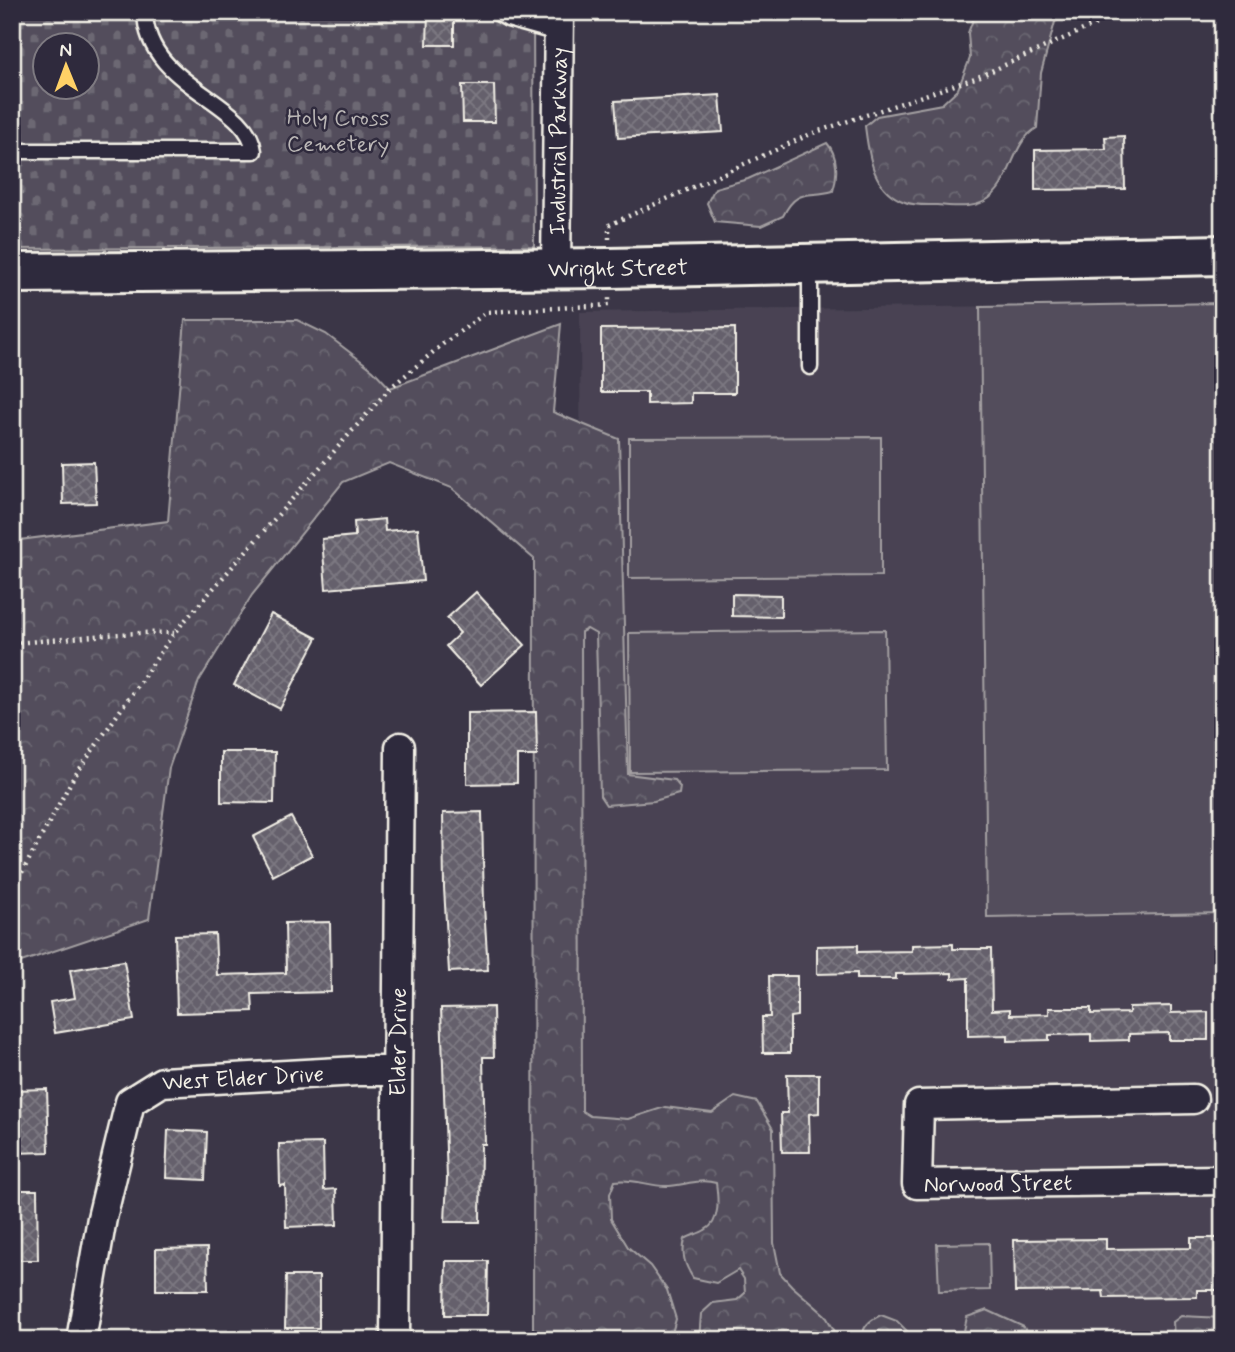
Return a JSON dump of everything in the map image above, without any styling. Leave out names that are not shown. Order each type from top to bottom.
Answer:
[{"type":"main road","name":"Wright Street","points":[[12,273],[556,269],[1223,256]]},
{"type":"street","name":"Industrial Parkway","points":[[556,269],[558,23]]},
{"type":"street","name":"Elder Drive","points":[[394,1340],[400,747]]},
{"type":"street","name":"West Elder Drive","points":[[80,1340],[103,1218],[130,1102],[162,1082],[395,1071]]},
{"type":"street","name":"Norwood Street","points":[[1193,1099],[919,1105],[917,1184],[1223,1180]]},
{"type":"lane","points":[[12,151],[254,151],[253,138],[228,112],[189,86],[159,55],[145,25],[145,12]]},
{"type":"lane","points":[[496,12],[508,19],[558,23]]},
{"type":"lane","points":[[810,265],[810,367]]},
{"type":"path","points":[[609,225],[813,134],[978,77],[1123,12]]},
{"type":"path","points":[[12,891],[72,780],[174,632],[390,388],[486,312],[609,305],[609,268]]},
{"type":"path","points":[[12,643],[75,639],[133,631],[174,632]]},
{"type":"shaded area","points":[[1223,303],[1223,1340],[583,1340],[580,312]]},
{"type":"green space","name":"Holy Cross Cemetery","points":[[12,12],[533,12],[534,246],[12,249]]},
{"type":"green space","points":[[976,12],[1071,12],[1055,22],[1041,73],[1037,128],[1021,143],[1001,185],[985,201],[961,206],[916,205],[905,202],[894,197],[879,181],[868,149],[865,126],[877,116],[942,104],[958,89],[970,58],[968,33]]},
{"type":"green space","points":[[827,143],[836,166],[833,191],[799,197],[783,216],[761,226],[715,222],[707,203],[715,188],[748,179]]},
{"type":"green space","points":[[1223,303],[1223,913],[987,917],[980,307]]},
{"type":"green space","points":[[185,320],[297,320],[326,334],[373,370],[390,388],[561,324],[553,412],[619,439],[628,774],[674,780],[680,787],[679,794],[654,801],[606,805],[600,796],[596,634],[587,629],[581,632],[582,1111],[590,1116],[628,1119],[665,1107],[712,1113],[735,1097],[757,1102],[773,1129],[774,1243],[780,1273],[825,1315],[840,1340],[699,1340],[701,1314],[713,1303],[737,1300],[745,1293],[744,1279],[738,1270],[716,1283],[693,1278],[684,1260],[685,1239],[705,1230],[714,1221],[717,1209],[716,1183],[703,1181],[666,1186],[622,1180],[615,1181],[610,1194],[611,1219],[628,1247],[650,1266],[667,1290],[676,1319],[670,1340],[533,1340],[534,559],[452,488],[389,463],[343,482],[252,595],[199,681],[169,768],[149,919],[18,963],[12,978],[12,541],[168,521]]},
{"type":"green space","points":[[881,437],[881,576],[629,578],[629,438]]},
{"type":"green space","points":[[885,630],[887,770],[630,772],[629,633]]},
{"type":"green space","points":[[989,1243],[990,1290],[939,1291],[937,1244]]},
{"type":"green space","points":[[987,1310],[1024,1327],[1029,1340],[962,1340],[967,1317]]},
{"type":"green space","points":[[881,1315],[897,1321],[916,1340],[860,1340],[867,1324]]},
{"type":"green space","points":[[1181,1316],[1223,1318],[1223,1340],[1174,1340],[1173,1322]]},
{"type":"building","points":[[428,12],[454,12],[454,45],[427,45]]},
{"type":"building","points":[[462,85],[494,85],[495,122],[463,122]]},
{"type":"building","points":[[720,95],[723,132],[618,138],[615,101]]},
{"type":"building","points":[[1124,136],[1125,189],[1035,190],[1035,150],[1106,149],[1105,137]]},
{"type":"building","points":[[735,328],[735,393],[691,393],[691,403],[647,404],[647,392],[601,392],[601,329]]},
{"type":"building","points":[[94,462],[96,503],[63,504],[62,463]]},
{"type":"building","points":[[384,519],[385,531],[418,528],[423,581],[326,589],[322,539],[355,536],[354,522]]},
{"type":"building","points":[[476,592],[525,645],[481,685],[446,646],[460,633],[447,618]]},
{"type":"building","points":[[732,594],[781,595],[781,617],[732,616]]},
{"type":"building","points":[[271,614],[317,638],[280,709],[234,685]]},
{"type":"building","points":[[536,712],[537,756],[517,756],[517,783],[467,784],[467,713]]},
{"type":"building","points":[[221,752],[275,752],[274,803],[221,802]]},
{"type":"building","points":[[482,812],[488,970],[449,972],[443,813]]},
{"type":"building","points":[[291,817],[312,855],[273,876],[253,837]]},
{"type":"building","points":[[330,922],[331,992],[252,994],[253,1011],[177,1013],[175,935],[215,934],[217,975],[286,973],[285,923]]},
{"type":"building","points":[[953,944],[953,949],[991,949],[992,1010],[1010,1009],[1010,1015],[1049,1014],[1049,1008],[1091,1008],[1091,1014],[1129,1013],[1129,1007],[1171,1006],[1171,1013],[1208,1012],[1208,1040],[1169,1040],[1169,1033],[1129,1034],[1129,1040],[1091,1041],[1091,1034],[1049,1035],[1049,1040],[1008,1041],[1008,1035],[968,1036],[968,978],[952,979],[952,973],[896,974],[896,979],[857,979],[857,973],[817,974],[817,946],[858,945],[858,952],[912,951],[912,945]]},
{"type":"building","points":[[124,961],[134,1020],[55,1033],[50,1002],[75,998],[70,970]]},
{"type":"building","points":[[769,976],[797,976],[797,1016],[790,1017],[790,1053],[763,1053],[762,1017],[770,1017]]},
{"type":"building","points":[[493,1007],[494,1057],[483,1057],[485,1144],[481,1144],[480,1222],[445,1222],[447,1179],[441,1008]]},
{"type":"building","points":[[787,1074],[819,1074],[819,1113],[809,1114],[810,1152],[782,1152],[781,1113],[788,1113]]},
{"type":"building","points":[[47,1089],[49,1152],[12,1153],[12,1090]]},
{"type":"building","points":[[168,1130],[207,1132],[205,1180],[166,1178]]},
{"type":"building","points":[[323,1143],[324,1190],[336,1189],[337,1225],[286,1227],[285,1185],[280,1186],[279,1144]]},
{"type":"building","points":[[12,1190],[37,1190],[38,1260],[12,1260]]},
{"type":"building","points":[[1191,1238],[1223,1238],[1223,1290],[1197,1290],[1197,1297],[1104,1298],[1103,1291],[1015,1292],[1014,1240],[1106,1239],[1106,1249],[1191,1248]]},
{"type":"building","points":[[207,1248],[208,1290],[156,1290],[156,1249]]},
{"type":"building","points":[[446,1261],[488,1261],[487,1315],[445,1315]]},
{"type":"building","points":[[286,1276],[319,1276],[319,1328],[285,1328]]}]
